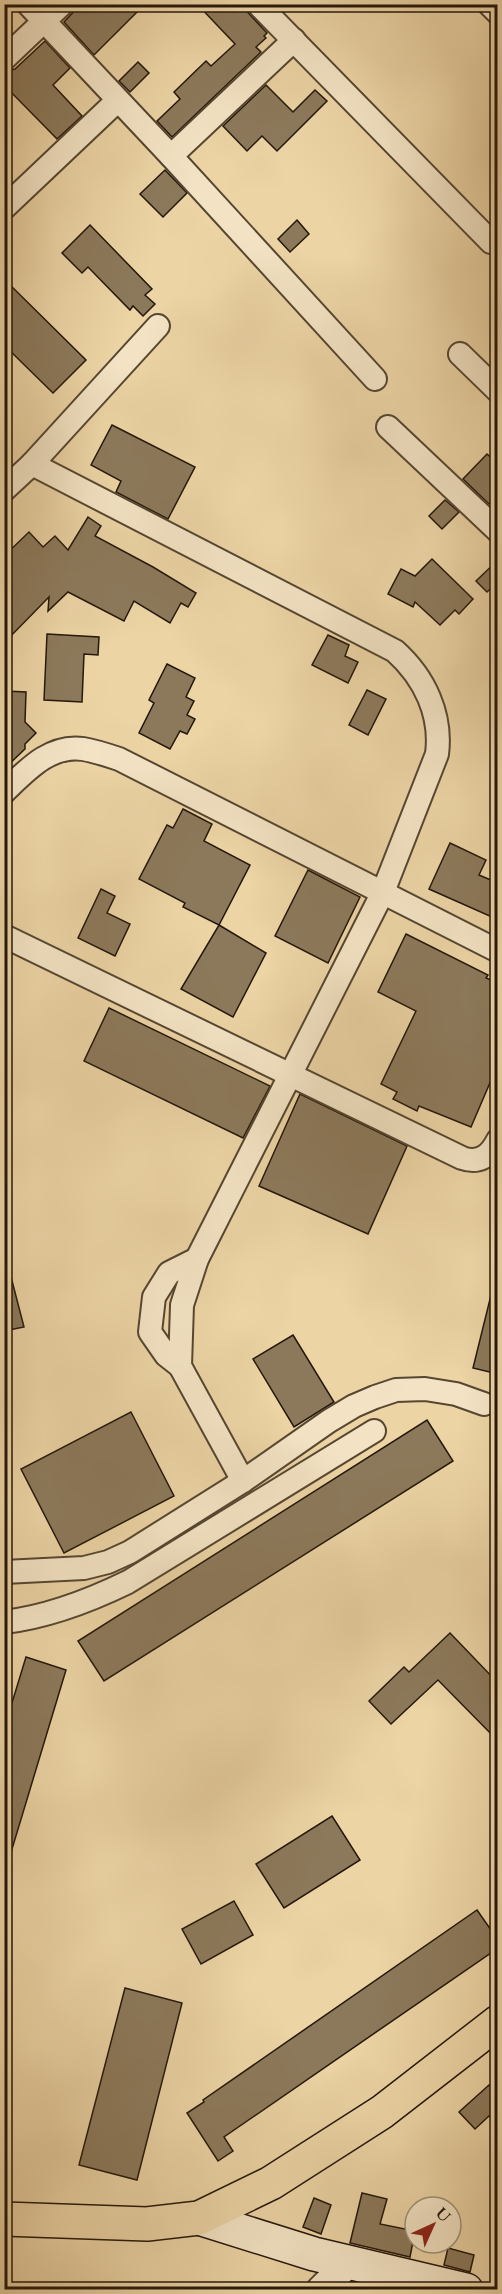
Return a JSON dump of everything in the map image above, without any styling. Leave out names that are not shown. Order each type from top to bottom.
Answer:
[{"type":"highway","points":[[4,2219],[147,2224],[199,2218],[271,2183],[382,2112],[498,2022]]},
{"type":"main road","points":[[199,2218],[348,2263],[466,2289]]},
{"type":"street","points":[[28,4],[375,379]]},
{"type":"street","points":[[4,59],[62,4]]},
{"type":"street","points":[[258,4],[490,242]]},
{"type":"street","points":[[489,4],[498,13]]},
{"type":"street","points":[[171,156],[294,40]]},
{"type":"street","points":[[4,208],[117,101]]},
{"type":"street","points":[[4,490],[32,464],[158,326]]},
{"type":"street","points":[[460,354],[498,391]]},
{"type":"street","points":[[388,427],[494,521]]},
{"type":"street","points":[[32,464],[395,651],[418,677],[435,713],[439,738],[437,754],[383,892],[197,1259],[182,1305],[180,1366]]},
{"type":"street","points":[[4,792],[35,762],[64,749],[82,749],[119,759],[498,951]]},
{"type":"street","points":[[4,936],[470,1161],[477,1161],[488,1154],[498,1140]]},
{"type":"street","points":[[197,1259],[169,1273],[154,1297],[150,1332],[166,1355],[180,1366],[243,1481]]},
{"type":"street","points":[[4,1572],[84,1568],[108,1562],[130,1552],[243,1481],[329,1421],[354,1406],[396,1390],[425,1389],[456,1394],[484,1404]]},
{"type":"street","points":[[4,1622],[48,1614],[93,1599],[128,1582],[374,1431]]},
{"type":"street","points":[[321,2289],[348,2263]]},
{"type":"building","points":[[81,4],[145,4],[94,55],[64,22]]},
{"type":"building","points":[[197,4],[240,4],[267,33],[264,36],[266,38],[256,47],[261,52],[172,137],[157,121],[180,99],[174,92],[206,61],[211,66],[235,44]]},
{"type":"building","points":[[45,41],[70,68],[53,85],[82,116],[57,139],[4,85],[4,72],[15,69]]},
{"type":"building","points":[[138,62],[149,73],[130,92],[119,81]]},
{"type":"building","points":[[266,85],[293,112],[315,90],[327,101],[277,151],[262,136],[247,151],[223,126]]},
{"type":"building","points":[[165,170],[187,193],[163,217],[140,194]]},
{"type":"building","points":[[297,220],[309,234],[290,252],[278,239]]},
{"type":"building","points":[[90,225],[152,289],[145,295],[155,304],[143,316],[133,306],[130,310],[88,267],[82,273],[62,253]]},
{"type":"building","points":[[4,279],[86,360],[53,393],[4,345]]},
{"type":"building","points":[[112,425],[195,467],[168,519],[116,492],[121,481],[91,465]]},
{"type":"building","points":[[487,454],[498,464],[498,495],[489,504],[463,479]]},
{"type":"building","points":[[445,500],[459,512],[442,529],[429,516]]},
{"type":"building","points":[[88,517],[101,526],[95,536],[196,593],[188,607],[181,603],[170,623],[134,601],[124,621],[68,592],[48,611],[49,597],[4,643],[4,556],[29,532],[43,547],[55,536],[68,550]]},
{"type":"building","points":[[432,559],[473,599],[459,614],[455,610],[440,625],[415,602],[413,607],[388,594],[401,569],[415,576]]},
{"type":"building","points":[[498,560],[498,582],[487,592],[476,581]]},
{"type":"building","points":[[47,634],[99,637],[98,655],[84,654],[82,702],[44,700]]},
{"type":"building","points":[[328,635],[349,645],[345,656],[358,662],[348,683],[312,665]]},
{"type":"building","points":[[167,664],[195,678],[186,697],[194,701],[187,715],[195,719],[187,734],[180,731],[170,749],[139,733],[154,703],[149,700]]},
{"type":"building","points":[[367,690],[386,699],[368,735],[349,725]]},
{"type":"building","points":[[5,691],[26,692],[25,722],[36,733],[25,744],[25,749],[4,769]]},
{"type":"building","points":[[183,809],[212,824],[204,841],[250,865],[219,925],[183,907],[185,903],[139,879],[167,825],[173,828]]},
{"type":"building","points":[[450,843],[486,860],[479,875],[498,883],[498,904],[492,917],[429,889]]},
{"type":"building","points":[[308,870],[360,897],[328,963],[275,936]]},
{"type":"building","points":[[101,889],[115,896],[107,913],[130,924],[115,956],[78,938]]},
{"type":"building","points":[[219,925],[266,953],[233,1017],[181,989]]},
{"type":"building","points":[[406,934],[488,975],[486,978],[498,983],[498,1064],[471,1127],[419,1106],[417,1111],[393,1099],[397,1092],[381,1084],[416,1011],[378,992]]},
{"type":"building","points":[[109,1008],[270,1086],[243,1138],[84,1061]]},
{"type":"building","points":[[300,1094],[407,1146],[368,1234],[259,1186]]},
{"type":"building","points":[[10,1273],[24,1327],[4,1331],[4,1274]]},
{"type":"building","points":[[491,1295],[498,1296],[498,1374],[473,1368]]},
{"type":"building","points":[[293,1335],[334,1402],[294,1427],[253,1359]]},
{"type":"building","points":[[131,1412],[174,1496],[64,1553],[21,1469]]},
{"type":"building","points":[[427,1420],[453,1461],[104,1681],[78,1641]]},
{"type":"building","points":[[450,1633],[498,1683],[498,1741],[438,1680],[391,1724],[369,1701],[404,1667],[409,1672]]},
{"type":"building","points":[[26,1657],[66,1670],[9,1859],[4,1859],[4,1729]]},
{"type":"building","points":[[332,1816],[360,1860],[284,1908],[256,1864]]},
{"type":"building","points":[[234,1901],[253,1935],[201,1964],[182,1929]]},
{"type":"building","points":[[477,1910],[498,1940],[498,1948],[224,2137],[233,2151],[218,2161],[187,2113]]},
{"type":"building","points":[[125,1988],[182,2003],[137,2180],[79,2165]]},
{"type":"building","points":[[489,2085],[498,2095],[498,2124],[489,2116],[475,2129],[459,2112]]},
{"type":"building","points":[[362,2193],[387,2199],[380,2224],[403,2229],[403,2255],[410,2255],[410,2257],[350,2243]]},
{"type":"building","points":[[314,2198],[331,2205],[321,2234],[303,2227]]},
{"type":"building","points":[[463,2252],[474,2255],[470,2272],[444,2265],[446,2255],[463,2255]]}]
